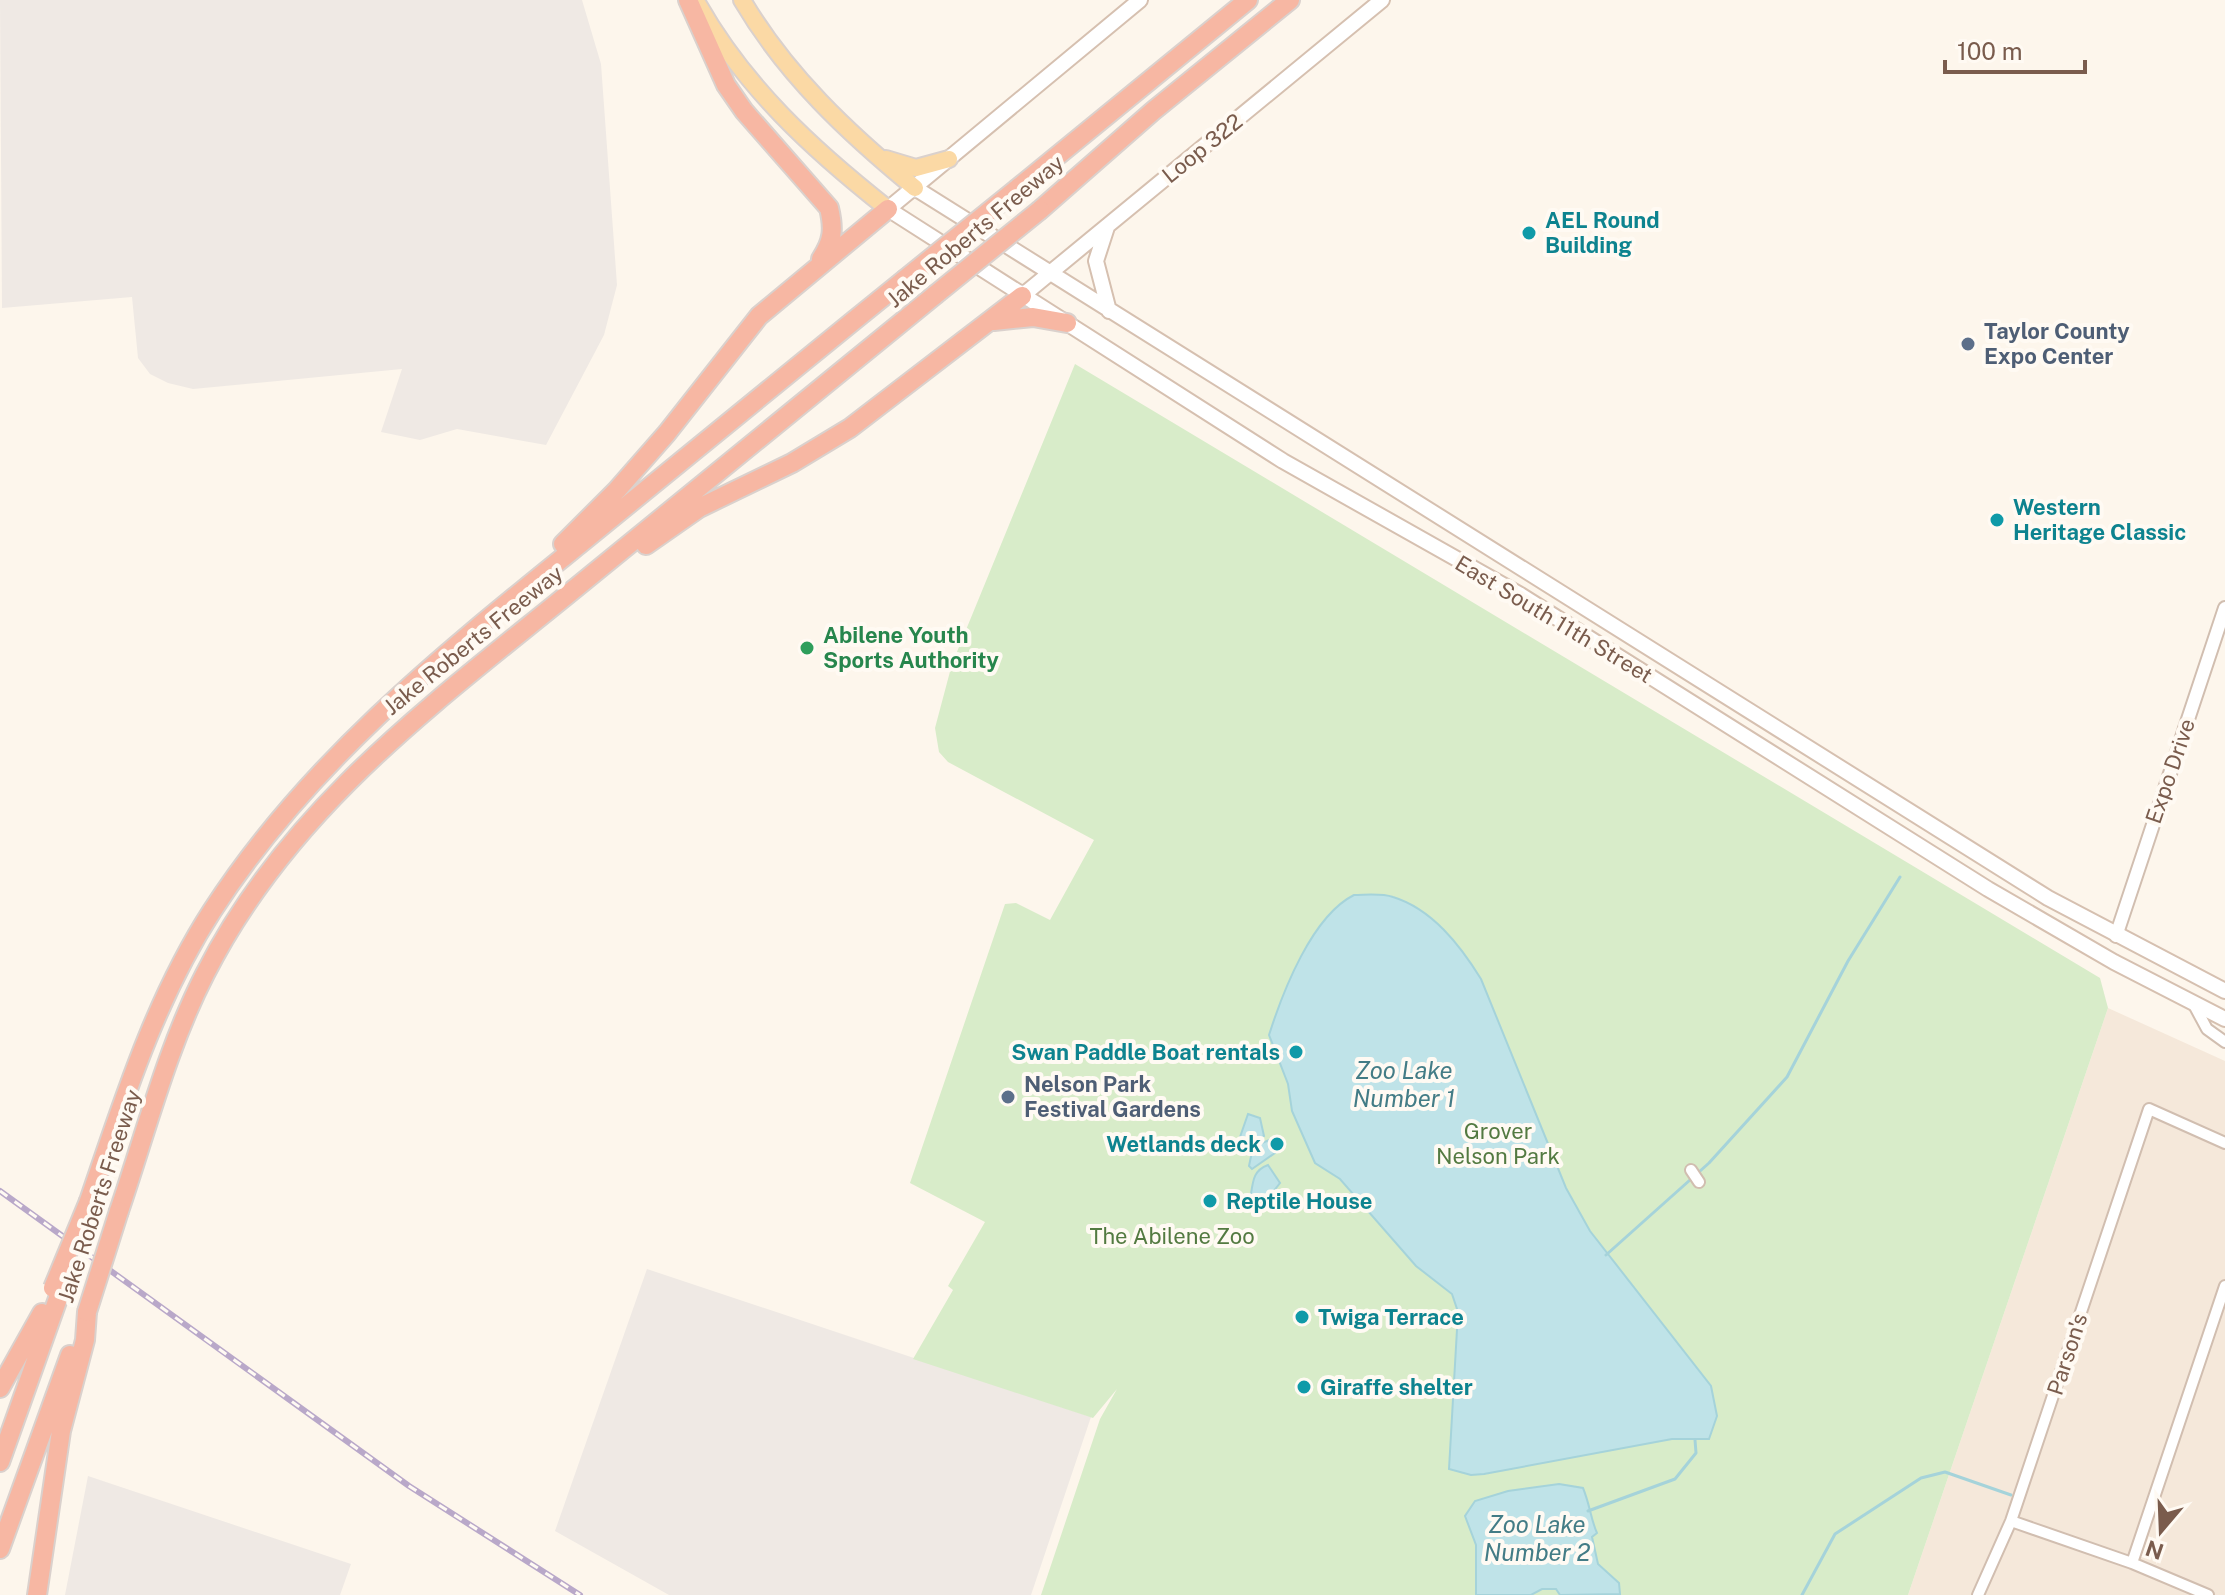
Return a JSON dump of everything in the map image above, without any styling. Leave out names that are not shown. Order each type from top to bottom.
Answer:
[{"type":"highway","points":[[688,0],[726,85],[752,121],[818,191],[829,208],[834,227],[831,244],[815,268]]},
{"type":"highway","name":"Jake Roberts Freeway","points":[[0,1462],[121,1106],[180,966],[243,865],[323,767],[379,713],[486,620],[1248,0]]},
{"type":"highway","name":"Jake Roberts Freeway","points":[[0,1549],[87,1312],[179,1032],[206,972],[264,879],[335,791],[396,734],[1040,210],[1153,111],[1290,0]]},
{"type":"highway","points":[[1238,43],[1304,0]]},
{"type":"highway","points":[[486,620],[617,490],[759,316],[888,209]]},
{"type":"highway","points":[[526,629],[699,508],[792,463],[850,428],[1022,296]]},
{"type":"highway","points":[[991,322],[1024,317],[1067,323]]},
{"type":"highway","points":[[0,1388],[57,1289]]},
{"type":"highway","points":[[37,1595],[61,1431],[85,1340],[87,1312]]},
{"type":"main road","points":[[695,0],[754,89],[805,141],[888,209],[1140,0]]},
{"type":"main road","points":[[742,0],[761,32],[790,68],[871,152],[915,188]]},
{"type":"main road","name":"Loop 322","points":[[1022,296],[1382,0]]},
{"type":"main road","points":[[871,152],[916,168],[949,159]]},
{"type":"main road","name":"East South 11th Street","points":[[915,188],[2035,890],[2116,936],[2225,991]]},
{"type":"main road","name":"East South 11th Street","points":[[888,209],[1283,461],[1519,594],[1988,889],[2114,962],[2225,1019]]},
{"type":"main road","points":[[1108,224],[1096,261],[1109,311]]},
{"type":"main road","points":[[2114,962],[2116,936]]},
{"type":"street","name":"Expo Drive","points":[[2116,936],[2225,608]]},
{"type":"street","points":[[2193,1003],[2207,1029],[2225,1042]]},
{"type":"street","name":"Parson's","points":[[1978,1595],[2011,1521],[2149,1109],[2225,1143]]},
{"type":"street","points":[[1691,1170],[1699,1182]]},
{"type":"street","points":[[2132,1563],[2225,1286]]},
{"type":"street","points":[[2011,1521],[2132,1563],[2208,1595]]},
{"type":"shaded area","points":[[0,0],[582,0],[601,64],[617,285],[604,335],[546,445],[457,429],[420,440],[381,432],[402,369],[193,389],[168,383],[150,374],[138,358],[132,297],[2,308]]},
{"type":"shaded area","points":[[2108,1008],[2225,1061],[2225,1595],[1908,1595]]},
{"type":"shaded area","points":[[647,1269],[1091,1417],[1031,1595],[669,1595],[555,1531]]},
{"type":"shaded area","points":[[88,1476],[351,1564],[340,1595],[65,1595]]},
{"type":"green space","name":"Grover Nelson Park","points":[[1075,364],[2100,978],[2108,1008],[1908,1595],[1041,1595],[1100,1419],[1117,1389],[1093,1418],[913,1359],[953,1290],[948,1286],[985,1222],[910,1183],[1005,904],[1016,903],[1050,920],[1094,840],[948,762],[939,752],[935,728],[952,664]]},
{"type":"water","name":"Zoo Lake Number 1","points":[[1354,895],[1388,896],[1420,910],[1444,930],[1473,966],[1566,1188],[1590,1231],[1711,1386],[1717,1416],[1709,1439],[1672,1439],[1484,1474],[1471,1475],[1449,1469],[1458,1312],[1452,1294],[1416,1266],[1340,1179],[1315,1163],[1292,1111],[1288,1084],[1269,1035],[1291,977],[1312,937],[1339,905]]},
{"type":"water","points":[[1248,1114],[1260,1118],[1264,1136],[1252,1142],[1255,1146],[1269,1140],[1275,1153],[1252,1169],[1249,1166],[1253,1147],[1250,1144],[1246,1146],[1240,1137]]},
{"type":"water","points":[[1268,1165],[1280,1183],[1265,1202],[1251,1194],[1257,1173]]},
{"type":"water","name":"Zoo Lake Number 2","points":[[1559,1484],[1583,1488],[1597,1533],[1592,1537],[1598,1564],[1619,1583],[1620,1594],[1560,1595],[1556,1589],[1542,1589],[1531,1595],[1476,1595],[1476,1545],[1465,1516],[1475,1501],[1508,1491]]},
{"type":"waterway","points":[[1606,1255],[1709,1163],[1787,1077],[1848,961],[1900,877]]},
{"type":"waterway","points":[[1588,1511],[1675,1479],[1696,1453],[1695,1440]]},
{"type":"waterway","points":[[1802,1595],[1835,1534],[1921,1478],[1945,1472],[2011,1495]]},
{"type":"railway","points":[[0,1191],[409,1486],[580,1595]]},
{"type":"place","name":"AEL Round Building","points":[[1529,233]]},
{"type":"place","name":"Taylor County Expo Center","points":[[1968,344]]},
{"type":"place","name":"Western Heritage Classic","points":[[1997,520]]},
{"type":"place","name":"Abilene Youth Sports Authority","points":[[807,648]]},
{"type":"place","name":"Swan Paddle Boat rentals","points":[[1296,1052]]},
{"type":"place","name":"Nelson Park Festival Gardens","points":[[1008,1097]]},
{"type":"place","name":"Wetlands deck","points":[[1277,1144]]},
{"type":"place","name":"Reptile House","points":[[1210,1201]]},
{"type":"place","name":"Twiga Terrace","points":[[1302,1317]]},
{"type":"place","name":"Giraffe shelter","points":[[1304,1387]]},
{"type":"park label","name":"The Abilene Zoo","points":[[1172,1236]]}]
